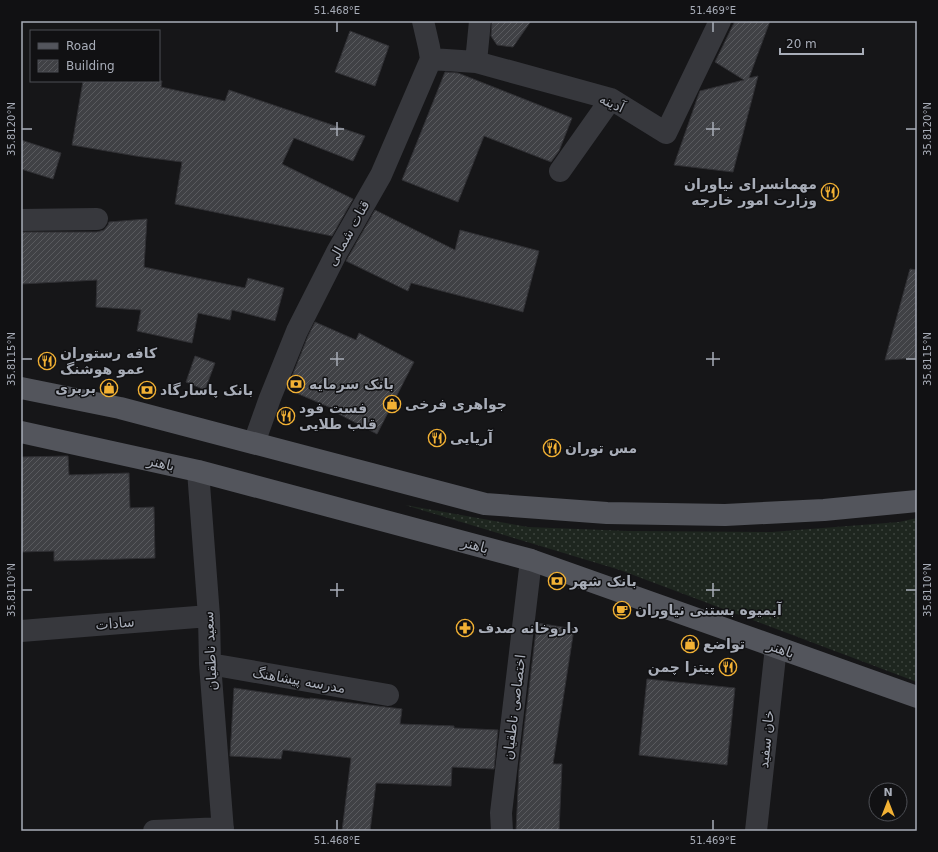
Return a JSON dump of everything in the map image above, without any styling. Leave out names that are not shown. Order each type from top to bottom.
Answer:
[{"type":"main road","points":[[21,388],[120,408],[484,504],[607,513],[725,514],[824,510],[917,501]]},
{"type":"main road","name":"باهنر","points":[[21,432],[198,471],[532,560],[917,697]]},
{"type":"street","points":[[423,21],[431,59]]},
{"type":"street","points":[[476,62],[480,21]]},
{"type":"street","name":"آدینه","points":[[431,59],[476,62],[611,99],[666,133],[720,21]]},
{"type":"street","name":"قنات شمالى","points":[[254,443],[297,330],[336,252],[381,175],[431,59]]},
{"type":"street","points":[[560,171],[611,99]]},
{"type":"street","points":[[21,220],[97,219]]},
{"type":"street","name":"سعید ناطقیان","points":[[198,471],[209,616],[210,664],[223,829]]},
{"type":"street","name":"اختصاصی ناطقیان","points":[[502,831],[501,813],[532,560]]},
{"type":"street","name":"سادات","points":[[21,631],[209,616]]},
{"type":"street","name":"خان سفید","points":[[756,831],[776,647]]},
{"type":"street","name":"مدرسه پیشاهنگ","points":[[210,664],[388,695]]},
{"type":"street","points":[[154,831],[223,829]]},
{"type":"shaded area","points":[[405,505],[528,527],[628,531],[772,532],[899,522],[917,518],[917,682],[620,570]]},
{"type":"building","points":[[492,21],[531,21],[513,47],[497,45],[491,36]]},
{"type":"building","points":[[735,21],[770,21],[749,78],[758,76],[733,172],[674,165],[700,91],[744,80],[715,62]]},
{"type":"building","points":[[350,31],[389,46],[375,86],[335,72]]},
{"type":"building","points":[[445,72],[458,73],[572,118],[559,151],[551,162],[484,136],[458,202],[402,180]]},
{"type":"building","points":[[162,81],[161,87],[225,101],[229,90],[365,136],[353,161],[294,138],[282,164],[353,199],[332,236],[175,204],[182,162],[72,145],[83,82]]},
{"type":"building","points":[[21,140],[61,153],[53,179],[21,169]]},
{"type":"building","points":[[375,210],[455,250],[460,230],[539,251],[523,312],[411,283],[408,291],[346,261]]},
{"type":"building","points":[[147,219],[144,267],[245,288],[248,278],[284,288],[275,321],[232,310],[230,320],[198,313],[192,343],[137,331],[141,310],[96,307],[97,280],[21,284],[21,232],[97,232],[104,230],[109,222]]},
{"type":"building","points":[[910,269],[917,270],[917,358],[885,360]]},
{"type":"building","points":[[315,322],[356,340],[359,333],[414,362],[377,434],[337,413],[338,411],[287,389]]},
{"type":"building","points":[[195,356],[215,363],[205,390],[186,382]]},
{"type":"building","points":[[68,456],[69,475],[129,473],[130,508],[154,507],[155,558],[54,561],[54,551],[21,552],[21,457]]},
{"type":"building","points":[[537,623],[574,629],[553,764],[562,764],[559,831],[516,831],[519,770]]},
{"type":"building","points":[[647,679],[735,688],[727,765],[639,755]]},
{"type":"building","points":[[234,688],[310,699],[402,709],[400,724],[454,726],[454,728],[498,730],[494,769],[452,767],[451,786],[376,783],[370,831],[342,831],[351,758],[283,750],[281,759],[230,756]]},
{"type":"place","name":"مهمانسرای نیاوران وزارت امور خارجه","points":[[830,192]]},
{"type":"place","name":"کافه رستوران عمو هوشنگ","points":[[47,361]]},
{"type":"place","name":"بانک سرمایه","points":[[296,384]]},
{"type":"place","name":"بربری","points":[[109,388]]},
{"type":"place","name":"بانک پاسارگاد","points":[[147,390]]},
{"type":"place","name":"جواهری فرخی","points":[[392,404]]},
{"type":"place","name":"فست فود قلب طلایی","points":[[286,416]]},
{"type":"place","name":"آریایی","points":[[437,438]]},
{"type":"place","name":"مس توران","points":[[552,448]]},
{"type":"place","name":"بانک شهر","points":[[557,581]]},
{"type":"place","name":"آبمیوه بستنی نیاوران","points":[[622,610]]},
{"type":"place","name":"داروخانه صدف","points":[[465,628]]},
{"type":"place","name":"تواضع","points":[[690,644]]},
{"type":"place","name":"پیتزا چمن","points":[[728,667]]}]
